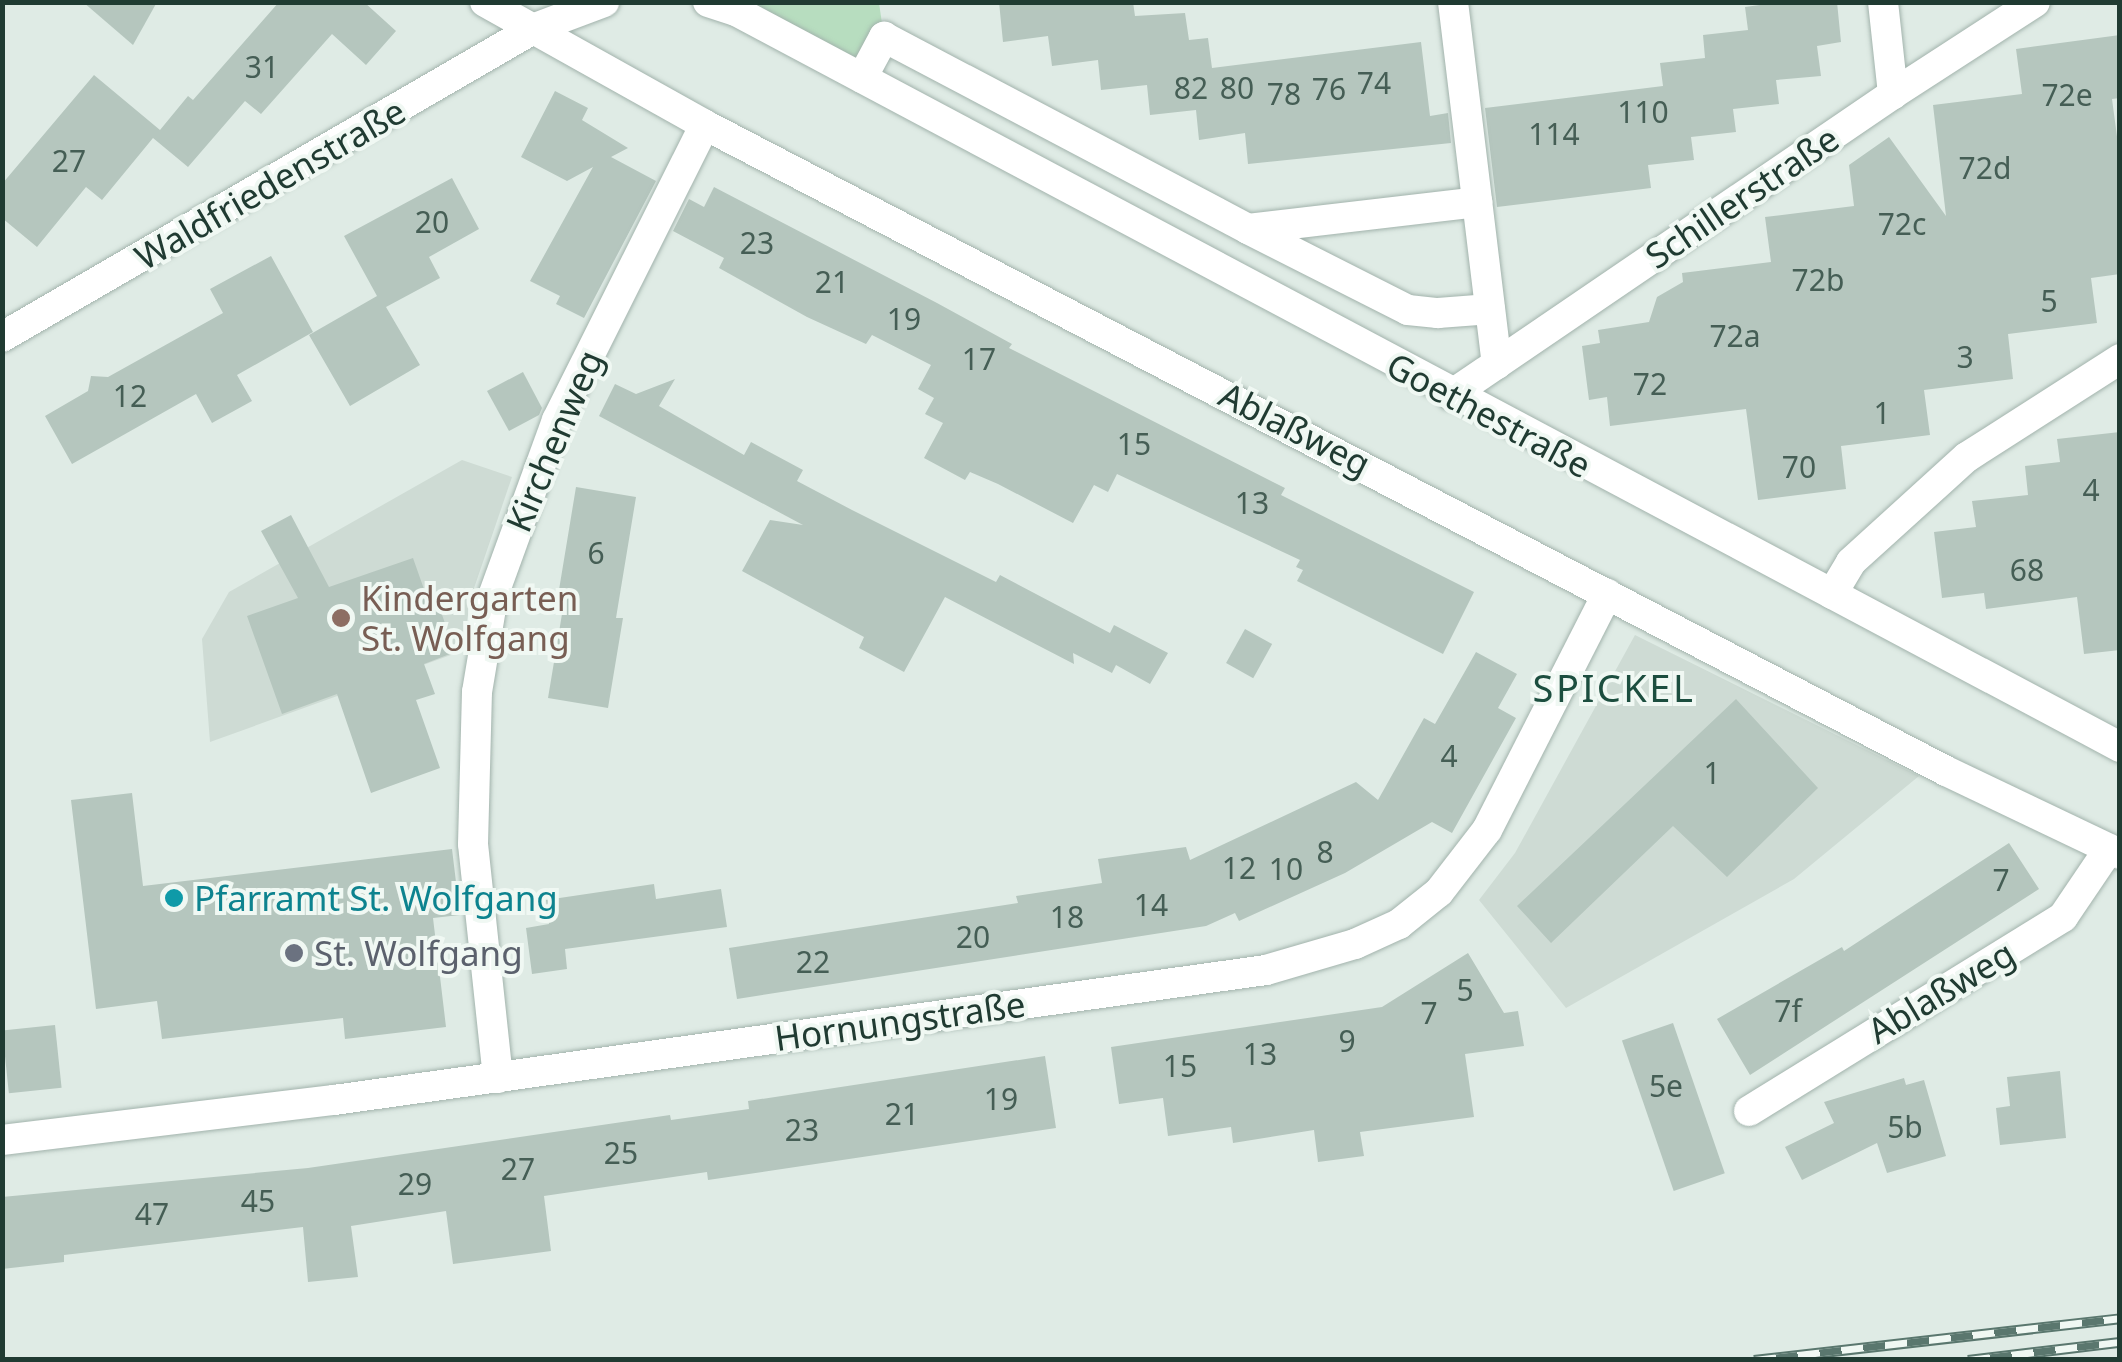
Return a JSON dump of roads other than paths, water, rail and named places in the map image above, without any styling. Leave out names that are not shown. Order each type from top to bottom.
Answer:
[{"type":"street","name":"Ablaßweg","points":[[485,2],[705,125],[1946,771],[2114,852],[2063,917],[1748,1111]]},
{"type":"street","points":[[535,28],[604,2]]},
{"type":"street","name":"Goethestraße","points":[[708,2],[736,11],[1451,396],[2118,742]]},
{"type":"street","points":[[1454,2],[1497,364]]},
{"type":"street","points":[[1882,2],[1892,94]]},
{"type":"street","name":"Schillerstraße","points":[[1451,396],[1892,94],[2035,2]]},
{"type":"street","name":"Waldfriedenstraße","points":[[2,336],[233,207],[535,28]]},
{"type":"street","name":"Goethestraße","points":[[862,78],[884,37],[1408,310],[1438,314],[1490,309]]},
{"type":"street","name":"Kirchenweg","points":[[498,1078],[473,844],[477,692],[493,596],[557,420],[705,125]]},
{"type":"street","points":[[1248,229],[1477,202]]},
{"type":"street","points":[[1832,594],[1851,562],[1968,457],[2120,360]]},
{"type":"street","name":"Hornungstraße","points":[[2,1140],[498,1078],[1266,970],[1355,944],[1399,924],[1439,892],[1488,830],[1607,594]]},
{"type":"railway","points":[[1754,1360],[2120,1318]]},
{"type":"railway","points":[[1968,1360],[2120,1342]]},
{"type":"place","name":"Kindergarten St. Wolfgang","points":[[341,618]]},
{"type":"place","name":"Pfarramt St. Wolfgang","points":[[174,898]]},
{"type":"place","name":"St. Wolfgang","points":[[294,953]]},
{"type":"district","name":"SPICKEL","points":[[1614,688]]}]
